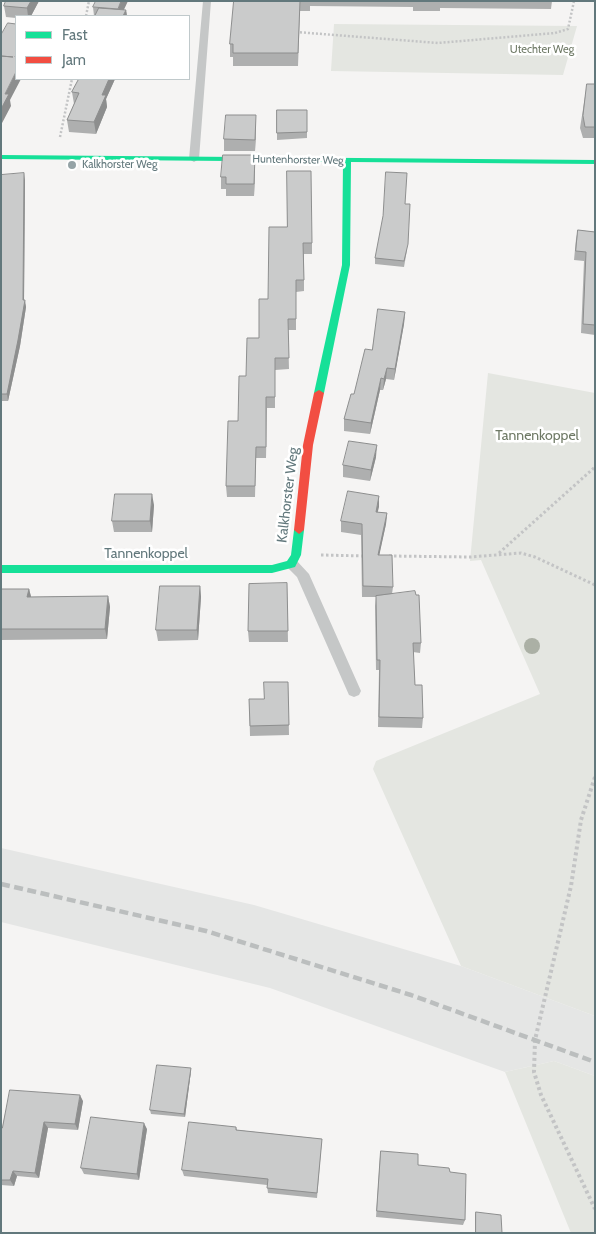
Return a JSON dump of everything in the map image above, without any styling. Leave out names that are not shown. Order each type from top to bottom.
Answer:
[{"type":"street","name":"Huntenhorster Weg","points":[[1,156],[347,161],[595,162]]},
{"type":"street","name":"Kalkhorster Weg","points":[[293,560],[308,445],[346,265],[347,161]]},
{"type":"street","name":"Tannenkoppel","points":[[1,569],[272,569],[293,560]]},
{"type":"lane","points":[[194,159],[207,1]]},
{"type":"lane","points":[[293,560],[302,574],[354,691]]},
{"type":"path","points":[[86,15],[89,1]]},
{"type":"path","points":[[290,32],[438,42],[555,33],[568,28],[574,1]]},
{"type":"path","points":[[55,157],[72,80]]},
{"type":"path","points":[[499,553],[595,467]]},
{"type":"path","points":[[386,556],[470,557],[499,553],[521,553],[535,557],[595,586]]},
{"type":"path","points":[[293,560],[367,556]]},
{"type":"path","points":[[595,777],[581,820],[571,886],[535,1040],[534,1072],[541,1095],[595,1209]]},
{"type":"shaded area","points":[[1,848],[254,905],[461,966],[595,1016],[595,1076],[554,1061],[505,1072],[270,988],[1,922]]},
{"type":"green space","name":"Utechter Weg","points":[[334,24],[577,26],[563,75],[331,71]]},
{"type":"green space","points":[[488,373],[595,393],[595,1016],[461,966],[373,769],[376,761],[540,694],[481,560],[470,561]]},
{"type":"green space","points":[[554,1061],[595,1076],[595,1233],[571,1233],[505,1072]]},
{"type":"building","points":[[6,1],[31,1],[27,8],[4,6]]},
{"type":"building","points":[[96,1],[121,1],[118,9],[93,7]]},
{"type":"building","points":[[234,1],[300,1],[298,53],[233,53],[233,44],[230,44]]},
{"type":"building","points":[[99,8],[126,10],[124,15],[96,15]]},
{"type":"building","points":[[8,23],[15,24],[15,74],[5,94],[9,94],[1,109],[1,35]]},
{"type":"building","points":[[78,80],[109,80],[102,95],[106,95],[94,122],[67,120],[79,93],[72,92]]},
{"type":"building","points":[[587,84],[595,84],[595,127],[585,127],[583,116]]},
{"type":"building","points":[[277,110],[307,110],[307,132],[277,133]]},
{"type":"building","points":[[226,115],[256,115],[255,140],[224,139]]},
{"type":"building","points":[[223,155],[255,155],[254,184],[226,184],[226,177],[221,177]]},
{"type":"building","points":[[287,171],[311,171],[312,243],[303,243],[304,280],[296,280],[296,319],[288,319],[289,358],[275,358],[275,397],[266,397],[266,447],[256,447],[255,486],[226,486],[228,421],[238,421],[239,376],[246,376],[247,338],[259,338],[259,299],[268,299],[269,227],[287,227]]},
{"type":"building","points":[[386,172],[407,173],[405,204],[410,204],[408,244],[404,261],[375,258],[383,216]]},
{"type":"building","points":[[24,173],[23,300],[25,300],[7,394],[1,394],[1,175]]},
{"type":"building","points":[[578,230],[595,232],[595,325],[583,324],[586,252],[576,251]]},
{"type":"building","points":[[378,309],[405,312],[395,369],[387,368],[384,379],[381,378],[371,423],[344,419],[351,394],[354,394],[365,349],[372,350]]},
{"type":"building","points":[[349,441],[377,445],[371,470],[343,465]]},
{"type":"building","points":[[348,491],[379,496],[376,512],[387,513],[378,555],[392,555],[393,587],[363,586],[362,524],[341,521]]},
{"type":"building","points":[[115,494],[152,494],[150,521],[112,521]]},
{"type":"building","points":[[287,583],[288,631],[248,631],[249,584]]},
{"type":"building","points":[[160,586],[200,586],[197,630],[156,630]]},
{"type":"building","points":[[1,589],[29,589],[27,597],[108,596],[105,629],[1,629]]},
{"type":"building","points":[[415,591],[416,595],[419,595],[421,643],[413,643],[415,685],[422,685],[423,718],[379,717],[380,660],[377,660],[376,596]]},
{"type":"building","points":[[264,682],[288,682],[289,725],[250,726],[249,699],[264,699]]},
{"type":"building","points":[[157,1065],[191,1068],[184,1114],[150,1110]]},
{"type":"building","points":[[10,1090],[80,1095],[75,1124],[44,1122],[35,1173],[13,1171],[10,1180],[1,1180],[1,1128]]},
{"type":"building","points":[[91,1117],[144,1123],[137,1174],[81,1168]]},
{"type":"building","points":[[189,1122],[236,1127],[236,1130],[322,1139],[317,1193],[267,1188],[268,1179],[182,1170]]},
{"type":"building","points":[[381,1151],[418,1154],[418,1165],[449,1168],[450,1172],[466,1174],[465,1220],[377,1211]]},
{"type":"building","points":[[476,1212],[501,1215],[502,1233],[476,1233]]},
{"type":"railway","points":[[1,884],[206,931],[411,995],[595,1062]]},
{"type":"traffic: fast","points":[[1,157],[595,162]]},
{"type":"traffic: fast","points":[[319,393],[346,265],[347,161]]},
{"type":"traffic: fast","points":[[1,569],[272,569],[291,564],[296,555],[299,530]]},
{"type":"traffic: jam","points":[[299,530],[308,445],[319,393]]},
{"type":"place","name":"Kalkhorster Weg","points":[[72,165]]}]
